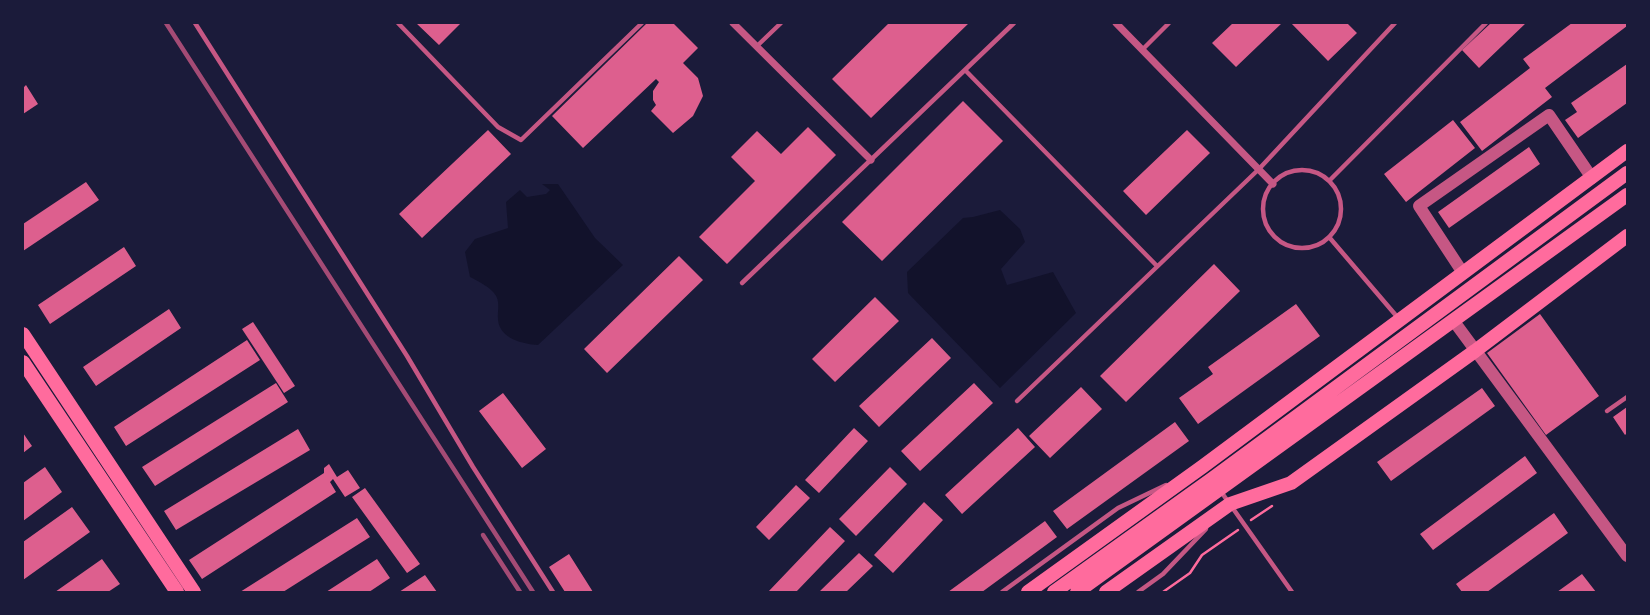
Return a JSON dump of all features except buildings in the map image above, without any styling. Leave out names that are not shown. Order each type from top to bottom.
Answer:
[{"type":"main road","points":[[1028,592],[1202,467],[1627,151]]},
{"type":"main road","points":[[1054,592],[1234,463],[1627,173]]},
{"type":"main road","points":[[1077,592],[1627,195]]},
{"type":"main road","points":[[1106,592],[1230,503],[1291,484],[1475,351],[1627,236]]},
{"type":"main road","points":[[23,334],[194,592]]},
{"type":"main road","points":[[23,362],[177,592]]},
{"type":"street","points":[[733,23],[871,160]]},
{"type":"street","points":[[1116,23],[1273,184]]},
{"type":"street","points":[[1464,273],[1419,206],[1549,115],[1592,178]]},
{"type":"street","points":[[1452,320],[1627,556]]},
{"type":"lane","points":[[195,23],[407,356],[473,467],[553,592]]},
{"type":"lane","points":[[398,23],[498,127],[521,140],[642,23]]},
{"type":"lane","points":[[757,46],[780,23]]},
{"type":"lane","points":[[742,283],[1014,23]]},
{"type":"lane","points":[[1142,50],[1169,23]]},
{"type":"lane","points":[[1017,401],[1258,170],[1395,23]]},
{"type":"lane","points":[[1329,181],[1486,23]]},
{"type":"lane","points":[[965,70],[1157,266]]},
{"type":"lane","points":[[1294,171],[1307,171],[1319,174],[1329,181],[1340,203],[1340,216],[1329,237],[1318,245],[1305,248],[1280,242],[1270,233],[1263,208],[1266,195],[1282,176],[1294,171]]},
{"type":"lane","points":[[1329,237],[1412,332]]},
{"type":"lane","points":[[1607,411],[1627,397]]},
{"type":"lane","points":[[1002,592],[1118,508],[1202,467]]},
{"type":"lane","points":[[1220,490],[1292,592]]},
{"type":"lane","points":[[1138,592],[1163,574],[1230,503]]},
{"type":"shaded area","points":[[542,184],[558,184],[595,238],[623,265],[538,345],[519,342],[503,332],[498,320],[496,296],[492,290],[470,277],[465,252],[475,239],[508,228],[506,202],[520,190],[527,197],[546,194],[550,190]]},
{"type":"shaded area","points":[[1000,210],[1020,229],[1025,242],[1001,269],[1007,285],[1053,272],[1076,313],[1000,388],[908,293],[907,272],[963,218]]},
{"type":"railway","points":[[166,23],[533,592]]},
{"type":"railway","points":[[483,535],[520,592]]}]
